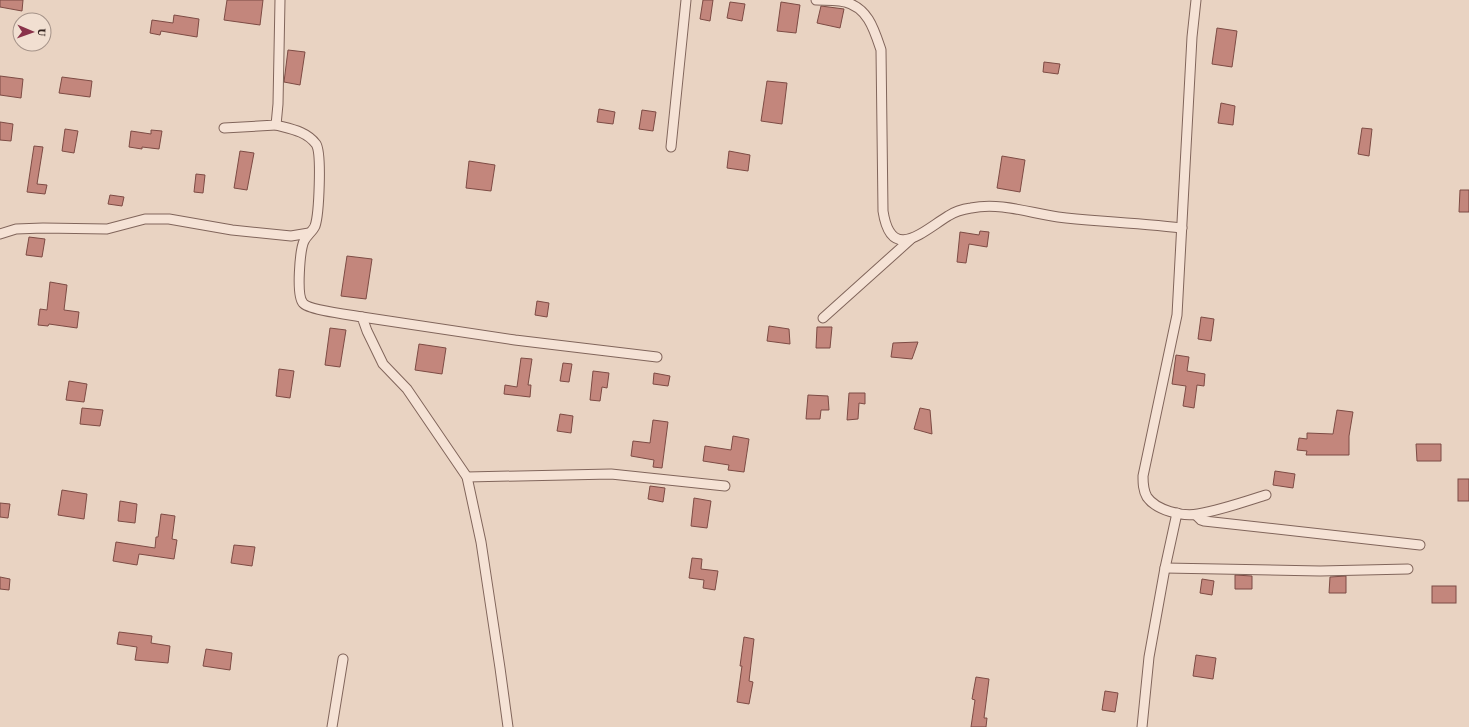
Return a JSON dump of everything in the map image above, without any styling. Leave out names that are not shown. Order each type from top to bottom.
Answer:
[{"type":"street","points":[[276,126],[278,104],[280,0]]},
{"type":"street","points":[[671,147],[686,0]]},
{"type":"street","points":[[816,0],[844,1],[859,8],[868,19],[876,34],[881,50],[883,211],[885,224],[890,234],[900,240],[911,240]]},
{"type":"street","points":[[1196,0],[1192,37],[1177,314],[1143,476],[1143,488],[1147,497],[1154,504],[1177,513],[1196,515],[1266,495]]},
{"type":"street","points":[[224,128],[276,126],[298,130],[309,137],[318,146],[320,159],[319,194],[315,226],[309,232],[304,242],[298,287],[303,304],[312,308],[362,317],[515,340],[657,357]]},
{"type":"street","points":[[823,318],[911,240],[950,215],[971,208],[990,206],[1059,217],[1182,228]]},
{"type":"street","points":[[0,234],[16,229],[107,229],[130,222],[153,219],[168,219],[232,230],[291,236],[309,232]]},
{"type":"street","points":[[362,317],[383,364],[407,389],[467,477],[481,542],[508,727]]},
{"type":"street","points":[[467,477],[611,474],[725,486]]},
{"type":"street","points":[[1142,727],[1149,657],[1165,568],[1177,513]]},
{"type":"street","points":[[1196,515],[1204,521],[1420,545]]},
{"type":"street","points":[[1165,568],[1320,571],[1408,569]]},
{"type":"street","points":[[332,727],[343,659]]},
{"type":"building","points":[[0,0],[23,0],[22,11],[0,7]]},
{"type":"building","points":[[227,0],[263,0],[260,25],[224,20]]},
{"type":"building","points":[[703,0],[713,0],[710,21],[700,19]]},
{"type":"building","points":[[730,2],[745,4],[742,21],[727,18]]},
{"type":"building","points":[[781,2],[800,5],[796,33],[777,31]]},
{"type":"building","points":[[821,6],[844,9],[840,28],[817,23]]},
{"type":"building","points":[[174,15],[199,19],[197,37],[161,31],[160,35],[150,33],[152,20],[173,23]]},
{"type":"building","points":[[1217,28],[1237,31],[1232,67],[1212,64]]},
{"type":"building","points":[[288,50],[305,52],[300,85],[284,82]]},
{"type":"building","points":[[1044,62],[1060,64],[1058,74],[1043,72]]},
{"type":"building","points":[[0,76],[23,79],[21,98],[0,95]]},
{"type":"building","points":[[62,77],[92,81],[90,97],[59,93]]},
{"type":"building","points":[[767,81],[787,83],[782,124],[761,121]]},
{"type":"building","points":[[1221,103],[1235,106],[1233,125],[1218,123]]},
{"type":"building","points":[[599,109],[615,112],[613,124],[597,122]]},
{"type":"building","points":[[642,110],[656,112],[653,131],[639,129]]},
{"type":"building","points":[[0,122],[13,124],[11,141],[0,140]]},
{"type":"building","points":[[1362,128],[1372,129],[1369,156],[1358,154]]},
{"type":"building","points":[[65,129],[78,131],[74,153],[62,151]]},
{"type":"building","points":[[151,130],[162,131],[159,149],[129,147],[131,131],[151,134]]},
{"type":"building","points":[[34,146],[43,147],[37,184],[47,185],[45,194],[27,192]]},
{"type":"building","points":[[240,151],[254,153],[247,190],[234,188]]},
{"type":"building","points":[[729,151],[750,155],[748,171],[727,168]]},
{"type":"building","points":[[1002,156],[1025,160],[1020,192],[997,188]]},
{"type":"building","points":[[469,161],[495,165],[491,191],[466,188]]},
{"type":"building","points":[[196,174],[205,175],[203,193],[194,192]]},
{"type":"building","points":[[1460,190],[1469,190],[1469,212],[1459,212]]},
{"type":"building","points":[[110,195],[124,197],[122,206],[108,204]]},
{"type":"building","points":[[980,231],[989,232],[987,247],[969,244],[966,263],[957,262],[960,232],[979,235]]},
{"type":"building","points":[[29,237],[45,239],[42,257],[26,255]]},
{"type":"building","points":[[347,256],[372,259],[366,299],[341,296]]},
{"type":"building","points":[[50,282],[67,285],[64,310],[79,312],[77,328],[49,324],[48,326],[38,325],[40,309],[47,310]]},
{"type":"building","points":[[537,301],[549,303],[547,317],[535,315]]},
{"type":"building","points":[[1201,317],[1214,319],[1211,341],[1198,339]]},
{"type":"building","points":[[769,326],[789,329],[790,344],[767,341]]},
{"type":"building","points":[[817,327],[832,327],[830,348],[816,348]]},
{"type":"building","points":[[330,328],[346,330],[340,367],[325,365]]},
{"type":"building","points":[[918,342],[912,359],[891,357],[893,343]]},
{"type":"building","points":[[419,344],[446,348],[442,374],[415,370]]},
{"type":"building","points":[[1176,355],[1189,357],[1187,371],[1205,374],[1204,386],[1197,385],[1194,408],[1183,406],[1186,386],[1172,384]]},
{"type":"building","points":[[521,358],[532,359],[528,385],[531,385],[530,397],[504,394],[505,385],[517,387]]},
{"type":"building","points":[[563,363],[572,364],[569,382],[560,381]]},
{"type":"building","points":[[279,369],[294,371],[290,398],[276,396]]},
{"type":"building","points":[[593,371],[609,373],[607,388],[602,387],[600,401],[590,400]]},
{"type":"building","points":[[654,373],[670,376],[668,386],[653,384]]},
{"type":"building","points":[[69,381],[87,384],[84,402],[66,400]]},
{"type":"building","points":[[849,393],[865,393],[865,404],[859,403],[858,419],[847,420]]},
{"type":"building","points":[[808,395],[828,396],[829,410],[821,410],[820,419],[806,419]]},
{"type":"building","points":[[82,408],[103,410],[100,426],[80,424]]},
{"type":"building","points":[[920,408],[930,410],[932,434],[914,429]]},
{"type":"building","points":[[1337,410],[1353,412],[1349,436],[1349,455],[1306,455],[1307,451],[1297,450],[1299,438],[1307,439],[1307,433],[1333,434]]},
{"type":"building","points":[[560,414],[573,416],[571,433],[557,431]]},
{"type":"building","points":[[653,420],[668,422],[662,468],[653,467],[654,460],[631,456],[633,441],[650,443]]},
{"type":"building","points":[[733,436],[749,439],[744,472],[728,470],[729,465],[703,461],[705,446],[731,450]]},
{"type":"building","points":[[1416,444],[1441,444],[1441,461],[1417,461]]},
{"type":"building","points":[[1275,471],[1295,474],[1293,488],[1273,485]]},
{"type":"building","points":[[1458,479],[1469,479],[1469,501],[1458,501]]},
{"type":"building","points":[[650,486],[665,488],[663,502],[648,499]]},
{"type":"building","points":[[62,490],[87,494],[84,519],[58,515]]},
{"type":"building","points":[[694,498],[711,501],[707,528],[691,526]]},
{"type":"building","points":[[120,501],[137,504],[135,523],[118,521]]},
{"type":"building","points":[[0,503],[10,504],[8,518],[0,517]]},
{"type":"building","points":[[161,514],[175,516],[172,539],[177,540],[174,559],[139,554],[137,565],[113,561],[116,542],[155,548]]},
{"type":"building","points":[[234,545],[255,547],[252,566],[231,563]]},
{"type":"building","points":[[692,558],[702,559],[701,569],[718,571],[715,590],[703,588],[704,580],[689,578]]},
{"type":"building","points":[[1235,575],[1252,576],[1252,589],[1235,589]]},
{"type":"building","points":[[1346,576],[1346,593],[1329,593],[1330,577]]},
{"type":"building","points":[[0,577],[10,579],[9,590],[0,589]]},
{"type":"building","points":[[1202,579],[1214,581],[1212,595],[1200,593]]},
{"type":"building","points":[[1432,586],[1456,586],[1456,603],[1432,603]]},
{"type":"building","points":[[119,632],[152,636],[151,643],[170,646],[168,663],[135,660],[137,647],[117,644]]},
{"type":"building","points":[[744,637],[754,639],[749,681],[753,682],[749,704],[737,702]]},
{"type":"building","points":[[206,649],[232,653],[230,670],[203,666]]},
{"type":"building","points":[[1196,655],[1216,658],[1213,679],[1193,676]]},
{"type":"building","points":[[976,677],[989,679],[984,718],[987,718],[986,727],[971,727],[975,700],[972,699]]},
{"type":"building","points":[[1105,691],[1118,693],[1115,712],[1102,710]]}]
